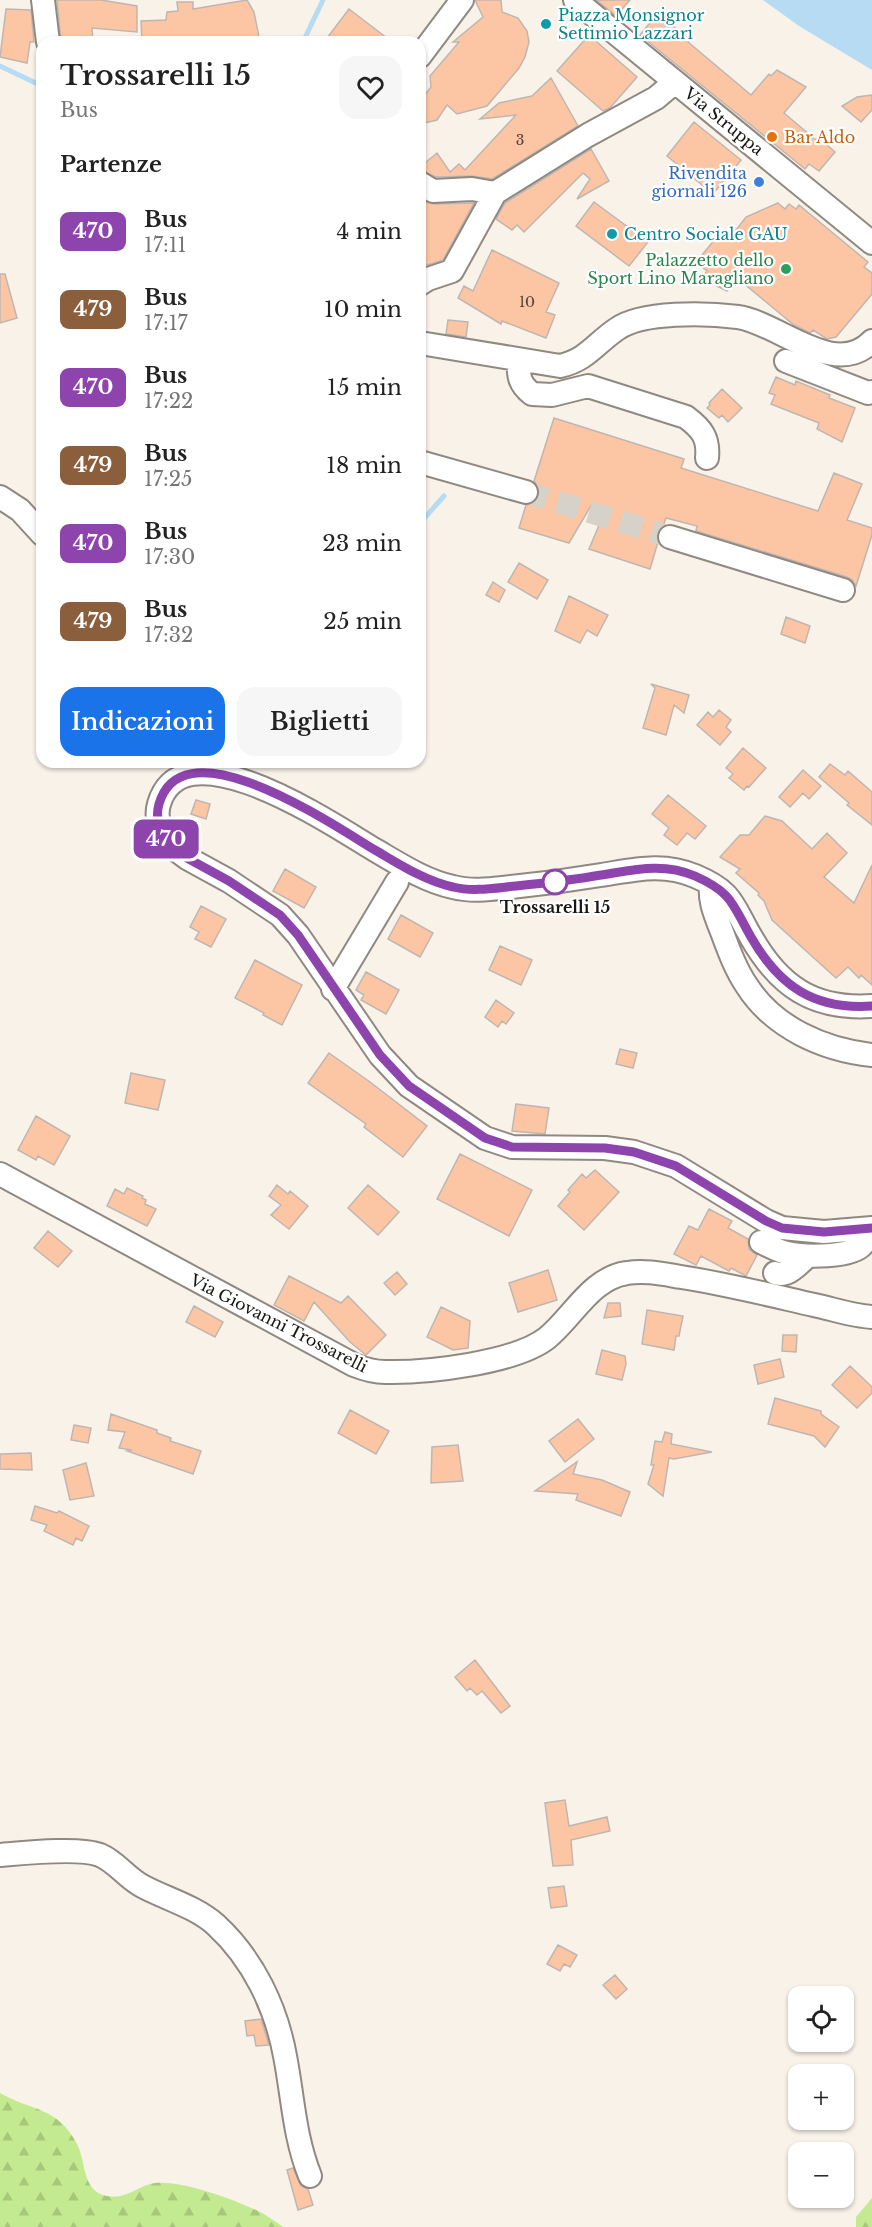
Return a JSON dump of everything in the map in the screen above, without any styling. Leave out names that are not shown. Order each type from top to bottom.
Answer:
[{"type":"street","points":[[43,0],[47,36]]},
{"type":"street","points":[[426,48],[462,0]]},
{"type":"street","name":"Via Struppa","points":[[575,0],[872,243]]},
{"type":"street","points":[[426,280],[452,271],[495,192],[588,135],[656,98],[675,82]]},
{"type":"street","points":[[426,187],[433,191],[472,189],[495,192]]},
{"type":"street","points":[[426,344],[560,366],[573,363],[585,356],[617,328],[636,320],[698,314],[752,320],[829,355],[850,355],[866,348],[872,341]]},
{"type":"street","points":[[519,360],[518,375],[521,383],[532,394],[552,395],[588,386],[686,417],[695,424],[707,440],[707,458]]},
{"type":"street","points":[[786,361],[868,393],[872,392]]},
{"type":"street","points":[[426,464],[526,492]]},
{"type":"street","points":[[0,497],[20,510],[36,527]]},
{"type":"street","points":[[670,537],[843,590]]},
{"type":"street","points":[[761,1242],[785,1253],[808,1256],[855,1251],[864,1244],[867,1229],[824,1232],[782,1228],[766,1221],[676,1166],[634,1152],[605,1148],[512,1147],[485,1138],[409,1086],[380,1055],[298,935],[280,915],[229,881],[187,858],[167,841],[161,829],[158,807],[171,771],[190,775],[212,774],[260,786],[285,796],[418,874],[452,887],[471,890],[489,889],[566,881],[658,867],[668,867],[687,873],[711,884],[726,895],[736,907],[763,956],[787,984],[812,998],[841,1006],[872,1006]]},
{"type":"street","points":[[333,989],[397,882]]},
{"type":"street","points":[[711,884],[712,905],[729,951],[747,987],[762,1004],[777,1018],[810,1039],[830,1046],[872,1054]]},
{"type":"street","name":"Via Giovanni Trossarelli","points":[[0,1174],[368,1371],[428,1370],[516,1354],[534,1347],[549,1337],[594,1289],[607,1280],[626,1273],[649,1272],[687,1278],[872,1317]]},
{"type":"street","points":[[775,1273],[788,1274],[808,1256]]},
{"type":"street","points":[[0,1855],[76,1852],[100,1855],[144,1887],[172,1899],[215,1924],[250,1965],[267,1997],[285,2054],[300,2150],[310,2176]]},
{"type":"green space","points":[[0,2093],[43,2111],[61,2123],[77,2144],[91,2186],[103,2195],[111,2197],[125,2195],[155,2183],[179,2185],[237,2202],[263,2214],[283,2227],[0,2227]]},
{"type":"green space","points":[[872,2198],[872,2227],[856,2227],[856,2217]]},
{"type":"water","points":[[763,0],[872,0],[872,70],[799,26]]},
{"type":"building","points":[[57,0],[101,0],[137,6],[137,32],[92,28],[93,36],[60,36]]},
{"type":"building","points":[[247,0],[254,12],[259,36],[142,36],[141,21],[166,20],[167,12],[178,11],[177,2],[193,2],[193,9]]},
{"type":"building","points":[[475,0],[501,0],[502,12],[518,18],[527,31],[529,42],[525,57],[519,68],[487,106],[457,114],[447,105],[437,120],[426,123],[426,93],[431,87],[430,76],[459,42],[453,42],[483,17]]},
{"type":"building","points":[[596,0],[630,0],[616,16]]},
{"type":"building","points":[[6,9],[31,10],[34,42],[30,42],[27,63],[0,57]]},
{"type":"building","points":[[349,9],[384,36],[329,36]]},
{"type":"building","points":[[658,13],[690,40],[688,42],[751,95],[769,74],[771,76],[777,70],[806,87],[784,113],[816,140],[818,137],[835,152],[819,171],[809,164],[805,169],[640,35]]},
{"type":"building","points":[[589,35],[637,77],[610,108],[603,111],[557,71]]},
{"type":"building","points":[[551,78],[578,126],[492,179],[472,176],[436,177],[426,173],[426,162],[437,153],[450,172],[459,164],[465,170],[516,115],[480,119],[499,103],[532,96]]},
{"type":"building","points":[[872,95],[872,110],[861,122],[842,106],[857,97]]},
{"type":"building","points":[[694,122],[741,160],[713,194],[667,156]]},
{"type":"building","points":[[591,149],[609,181],[577,199],[590,179],[583,173],[524,232],[517,225],[512,230],[496,219],[505,203]]},
{"type":"building","points":[[426,201],[434,204],[474,203],[443,260],[426,264]]},
{"type":"building","name":"Centro Sociale GAU","points":[[594,202],[648,242],[629,266],[576,226]]},
{"type":"building","name":"Palazzetto dello Sport Lino Maragliano","points":[[778,203],[785,209],[789,204],[796,209],[799,205],[868,262],[864,267],[872,273],[872,294],[836,337],[827,339],[813,330],[810,333],[794,325],[737,278],[727,291],[717,286],[704,275],[707,271],[696,262],[717,237],[736,230],[746,217]]},
{"type":"building","points":[[492,250],[559,283],[546,312],[555,315],[546,338],[502,321],[501,324],[458,298],[464,286],[473,291]]},
{"type":"building","points":[[0,274],[5,274],[17,318],[0,323]]},
{"type":"building","points":[[448,320],[468,322],[466,337],[446,334]]},
{"type":"building","points":[[776,377],[795,385],[796,381],[855,408],[842,442],[817,429],[819,423],[771,404],[775,395],[769,393]]},
{"type":"building","points":[[722,389],[742,408],[728,422],[722,415],[719,418],[707,408]]},
{"type":"building","points":[[554,418],[684,459],[681,468],[818,511],[834,473],[862,484],[847,520],[872,528],[872,535],[856,586],[847,577],[696,531],[697,526],[666,518],[657,533],[658,542],[650,569],[589,549],[605,511],[592,504],[569,543],[519,528],[526,505],[535,502],[539,496],[539,488],[534,481]]},
{"type":"building","points":[[519,563],[548,580],[537,599],[508,582]]},
{"type":"building","points":[[493,582],[505,590],[499,602],[486,595]]},
{"type":"building","points":[[569,596],[608,615],[597,636],[587,630],[580,643],[555,631]]},
{"type":"building","points":[[786,617],[810,626],[805,643],[781,634]]},
{"type":"building","points":[[651,684],[689,695],[684,713],[674,705],[666,735],[643,728],[655,688]]},
{"type":"building","points":[[719,710],[731,720],[726,727],[731,732],[720,745],[697,725],[708,712],[713,717]]},
{"type":"building","points":[[743,748],[766,768],[744,790],[729,778],[733,774],[726,768]]},
{"type":"building","points":[[830,764],[845,775],[848,771],[872,792],[872,825],[847,805],[849,803],[819,777]]},
{"type":"building","points":[[803,770],[821,786],[809,799],[803,793],[790,807],[779,797]]},
{"type":"building","points":[[668,795],[706,826],[695,839],[687,833],[677,845],[664,835],[669,828],[652,814]]},
{"type":"building","points":[[196,800],[210,804],[206,819],[191,814]]},
{"type":"building","points":[[765,816],[782,821],[812,849],[827,833],[847,853],[824,877],[854,903],[872,865],[872,985],[861,975],[859,978],[848,967],[836,978],[772,920],[759,893],[736,873],[740,869],[720,857],[740,835],[749,835]]},
{"type":"building","points":[[285,869],[316,887],[304,908],[273,891]]},
{"type":"building","points":[[201,906],[226,919],[211,947],[195,939],[199,932],[190,927]]},
{"type":"building","points":[[401,915],[433,933],[420,957],[388,939]]},
{"type":"building","points":[[500,946],[532,960],[521,985],[489,970]]},
{"type":"building","points":[[255,960],[302,985],[282,1025],[235,998]]},
{"type":"building","points":[[366,972],[399,990],[386,1014],[361,1000],[364,995],[356,990]]},
{"type":"building","points":[[496,1000],[514,1013],[506,1024],[502,1021],[498,1027],[485,1017]]},
{"type":"building","points":[[620,1049],[637,1053],[633,1068],[616,1064]]},
{"type":"building","points":[[329,1053],[427,1126],[403,1157],[364,1127],[366,1124],[308,1083]]},
{"type":"building","points":[[131,1073],[165,1080],[158,1110],[125,1103]]},
{"type":"building","points":[[516,1104],[549,1108],[545,1134],[512,1131]]},
{"type":"building","points":[[36,1116],[70,1136],[54,1165],[38,1156],[36,1160],[18,1150]]},
{"type":"building","points":[[460,1154],[532,1190],[509,1236],[437,1199]]},
{"type":"building","points":[[595,1170],[619,1192],[584,1230],[558,1206],[582,1174],[586,1178]]},
{"type":"building","points":[[277,1185],[288,1194],[290,1191],[308,1206],[289,1229],[271,1215],[281,1205],[269,1196]]},
{"type":"building","points":[[368,1185],[399,1212],[378,1235],[348,1208]]},
{"type":"building","points":[[127,1188],[143,1196],[142,1198],[146,1200],[145,1204],[156,1209],[147,1226],[107,1206],[115,1189],[124,1194]]},
{"type":"building","points":[[709,1209],[732,1221],[728,1228],[748,1239],[749,1249],[757,1255],[746,1276],[731,1268],[729,1271],[701,1256],[696,1265],[674,1254],[689,1226],[698,1230]]},
{"type":"building","points":[[48,1231],[72,1251],[58,1267],[34,1248]]},
{"type":"building","points":[[548,1270],[557,1300],[518,1312],[509,1283]]},
{"type":"building","points":[[397,1272],[407,1284],[395,1295],[384,1283]]},
{"type":"building","points":[[289,1276],[341,1303],[348,1296],[386,1335],[366,1355],[350,1342],[314,1302],[304,1321],[274,1305]]},
{"type":"building","points":[[608,1303],[620,1303],[621,1316],[604,1318]]},
{"type":"building","points":[[194,1306],[223,1322],[215,1337],[186,1322]]},
{"type":"building","points":[[441,1307],[470,1321],[468,1348],[453,1350],[427,1337]]},
{"type":"building","points":[[647,1310],[683,1316],[674,1350],[642,1344]]},
{"type":"building","points":[[783,1335],[797,1335],[796,1352],[782,1351]]},
{"type":"building","points":[[602,1350],[625,1356],[626,1364],[622,1380],[596,1374]]},
{"type":"building","points":[[780,1359],[784,1377],[758,1384],[754,1365]]},
{"type":"building","points":[[850,1366],[872,1387],[872,1393],[857,1408],[832,1385]]},
{"type":"building","points":[[775,1398],[821,1411],[821,1414],[839,1427],[825,1447],[814,1436],[768,1424]]},
{"type":"building","points":[[350,1410],[389,1431],[376,1454],[338,1433]]},
{"type":"building","points":[[111,1414],[157,1430],[157,1433],[171,1438],[170,1441],[201,1451],[193,1474],[127,1451],[132,1450],[119,1448],[125,1432],[108,1430]]},
{"type":"building","points":[[578,1419],[594,1439],[565,1462],[549,1441]]},
{"type":"building","points":[[74,1425],[91,1428],[88,1443],[71,1440]]},
{"type":"building","points":[[665,1432],[672,1434],[671,1444],[712,1452],[669,1458],[663,1496],[648,1484],[654,1465],[651,1465],[655,1441],[662,1442]]},
{"type":"building","points":[[458,1445],[463,1481],[431,1483],[432,1447]]},
{"type":"building","points":[[31,1453],[32,1470],[0,1469],[0,1454]]},
{"type":"building","points":[[577,1462],[573,1474],[602,1480],[630,1492],[621,1516],[576,1500],[578,1494],[535,1491]]},
{"type":"building","points":[[86,1463],[94,1496],[70,1500],[63,1470]]},
{"type":"building","points":[[35,1506],[57,1513],[59,1511],[89,1526],[82,1541],[76,1538],[73,1545],[44,1531],[47,1525],[31,1520]]},
{"type":"building","points":[[475,1660],[510,1706],[501,1713],[482,1691],[477,1695],[470,1688],[467,1691],[455,1677]]},
{"type":"building","points":[[565,1800],[569,1826],[607,1817],[610,1831],[571,1840],[573,1865],[553,1866],[545,1803]]},
{"type":"building","points":[[564,1886],[567,1906],[551,1908],[548,1888]]},
{"type":"building","points":[[558,1945],[577,1955],[570,1967],[564,1964],[560,1971],[547,1964]]},
{"type":"building","points":[[615,1975],[627,1989],[616,1999],[603,1985]]},
{"type":"building","points":[[261,2019],[269,2045],[256,2046],[254,2035],[247,2036],[245,2021]]},
{"type":"building","points":[[293,2168],[301,2186],[308,2189],[313,2205],[298,2210],[287,2170]]},
{"type":"waterway","points":[[306,36],[323,0]]},
{"type":"waterway","points":[[0,66],[36,83]]},
{"type":"waterway","points":[[426,516],[444,496]]},
{"type":"tunnel","points":[[526,492],[670,537]]},
{"type":"bus line","name":"470","points":[[872,1006],[841,1006],[812,998],[787,984],[763,956],[736,907],[719,889],[695,876],[668,867],[644,868],[566,881],[471,890],[452,887],[418,874],[285,796],[241,780],[212,774],[182,777],[174,780],[161,796],[158,818],[167,841],[187,858],[229,881],[280,915],[298,935],[380,1055],[409,1086],[485,1138],[512,1147],[605,1148],[655,1158],[676,1166],[766,1221],[782,1228],[824,1232],[872,1228]]},
{"type":"place","name":"Piazza Monsignor Settimio Lazzari","points":[[546,24]]},
{"type":"place","name":"Bar Aldo","points":[[772,137]]},
{"type":"place","name":"Rivendita giornali 126","points":[[759,182]]},
{"type":"place","name":"Centro Sociale GAU","points":[[612,234]]},
{"type":"place","name":"Palazzetto dello Sport Lino Maragliano","points":[[786,269]]},
{"type":"place","name":"Trossarelli 15","points":[[555,882]]}]
